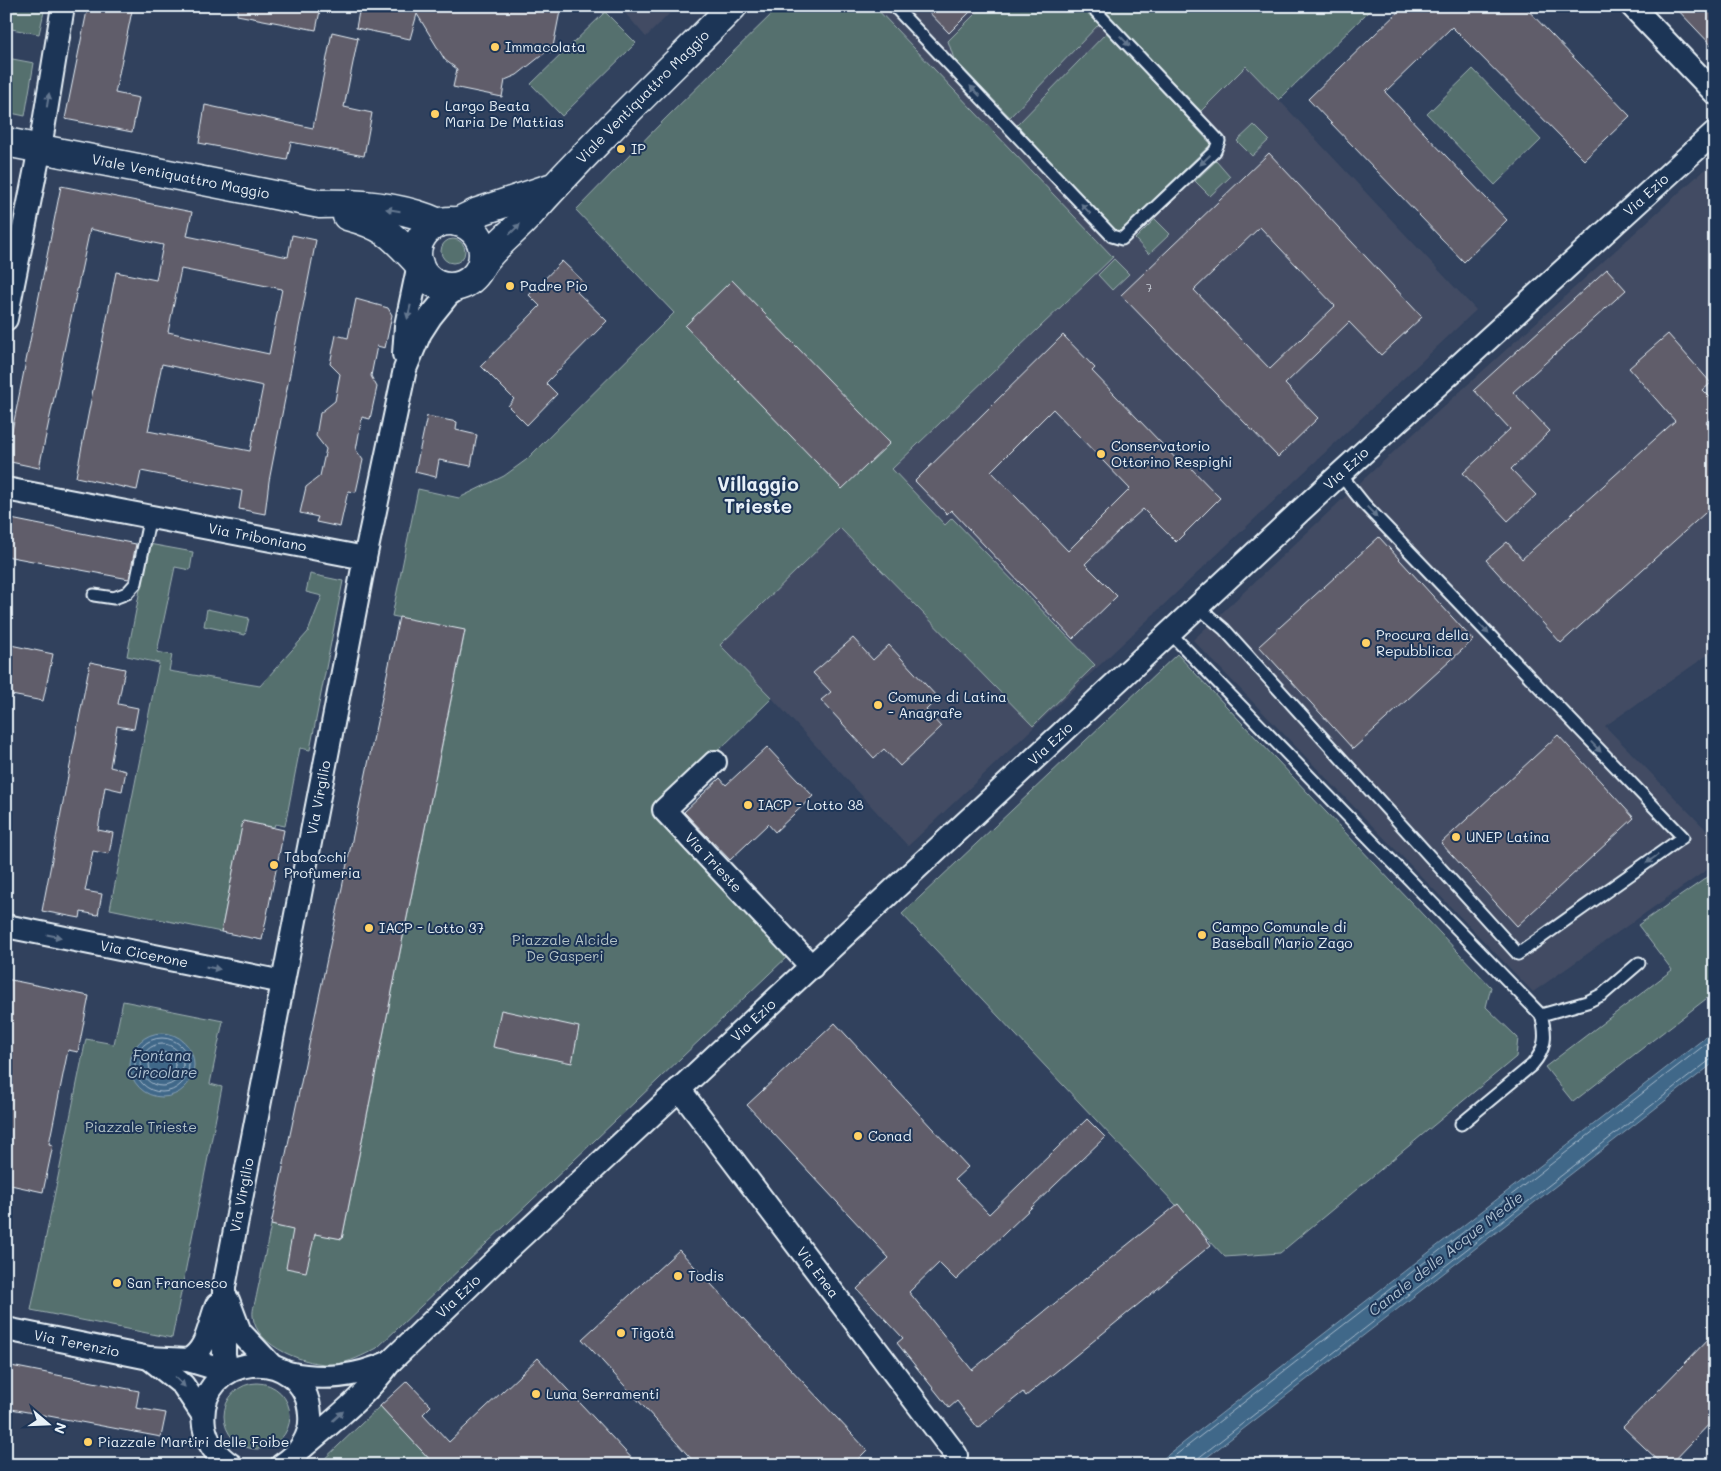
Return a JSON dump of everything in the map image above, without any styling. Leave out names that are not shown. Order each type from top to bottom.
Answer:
[{"type":"main road","name":"Viale Ventiquattro Maggio","points":[[554,187],[733,6]]},
{"type":"main road","name":"Viale Ventiquattro Maggio","points":[[6,142],[320,204]]},
{"type":"main road","points":[[419,264],[419,244],[431,228],[554,187]]},
{"type":"main road","points":[[320,204],[344,215],[380,227],[394,236],[419,264],[423,274],[440,286],[461,286],[470,281],[492,249],[521,224],[554,187]]},
{"type":"main road","points":[[320,204],[349,203],[421,215],[475,233],[483,253],[482,264]]},
{"type":"street","points":[[6,319],[40,148],[63,6]]},
{"type":"street","points":[[1632,6],[1715,93]]},
{"type":"street","name":"Via Ezio","points":[[282,1465],[291,1460],[358,1398],[391,1361],[503,1253],[1340,474],[1715,132]]},
{"type":"street","points":[[405,369],[406,326],[419,264]]},
{"type":"street","points":[[405,369],[420,333],[431,316],[448,295],[461,286]]},
{"type":"street","name":"Via Virgilio","points":[[188,1360],[195,1357],[203,1345],[224,1288],[365,558],[405,369]]},
{"type":"street","name":"Via Triboniano","points":[[6,489],[365,558]]},
{"type":"street","name":"Via Trieste","points":[[715,762],[664,810],[812,967]]},
{"type":"street","name":"Via Cicerone","points":[[6,926],[283,982]]},
{"type":"street","name":"Via Enea","points":[[679,1089],[956,1455]]},
{"type":"street","points":[[224,1288],[240,1332],[280,1369],[300,1384],[308,1399],[309,1432],[302,1448]]},
{"type":"street","name":"Via Virgilio","points":[[224,1288],[224,1355],[228,1372]]},
{"type":"street","name":"Via Terenzio","points":[[6,1329],[149,1358],[188,1360],[228,1372]]},
{"type":"street","name":"Via Terenzio","points":[[149,1358],[183,1384],[203,1415]]},
{"type":"street","name":"Via Ezio","points":[[228,1372],[242,1366],[257,1363],[308,1377],[337,1378],[372,1370],[391,1361]]},
{"type":"street","points":[[228,1372],[210,1390],[203,1415],[205,1433],[214,1457],[231,1465]]},
{"type":"lane","points":[[894,6],[1112,236],[1122,239],[1215,151],[1219,140],[1091,6]]},
{"type":"lane","points":[[1198,607],[1224,629],[1518,954],[1682,838],[1364,504],[1340,474]]},
{"type":"lane","points":[[94,595],[114,598],[127,592],[136,583],[150,516]]},
{"type":"lane","points":[[1170,633],[1541,1015],[1545,1041],[1541,1054],[1532,1065],[1461,1124]]},
{"type":"lane","points":[[1541,1015],[1587,1002],[1603,994],[1638,963]]},
{"type":"shaded area","points":[[619,6],[677,6],[646,37]]},
{"type":"shaded area","points":[[780,6],[1374,6],[1279,100],[1476,310],[908,846],[772,698],[721,646],[526,460],[674,313],[576,210]]},
{"type":"shaded area","points":[[1715,160],[1715,650],[1605,726],[1715,839],[1715,864],[1533,992],[1193,640],[1365,478]]},
{"type":"green space","points":[[6,6],[45,7],[39,34],[6,28]]},
{"type":"green space","name":"Piazzale Alcide De Gasperi","points":[[780,6],[874,6],[1113,257],[892,469],[945,525],[952,518],[1095,665],[1033,726],[840,528],[720,645],[772,698],[656,812],[790,954],[377,1348],[356,1358],[334,1364],[323,1364],[297,1358],[284,1352],[263,1337],[256,1327],[253,1316],[271,1225],[342,1239],[465,631],[392,616],[418,489],[459,498],[504,476],[526,460],[674,313],[576,210]]},
{"type":"green space","points":[[983,6],[1083,6],[1100,23],[1010,117],[954,59],[948,41]]},
{"type":"green space","points":[[1099,6],[1374,6],[1279,100],[1246,66],[1201,111]]},
{"type":"green space","points":[[605,12],[636,43],[562,116],[531,84]]},
{"type":"green space","points":[[1107,32],[1211,144],[1119,233],[1114,231],[1017,125]]},
{"type":"green space","points":[[7,58],[34,63],[25,116],[6,112]]},
{"type":"green space","points":[[1473,69],[1541,140],[1495,185],[1427,114]]},
{"type":"green space","points":[[1254,125],[1269,140],[1252,156],[1237,141]]},
{"type":"green space","points":[[1216,161],[1230,177],[1210,196],[1195,181]]},
{"type":"green space","points":[[1155,219],[1170,234],[1149,254],[1135,239]]},
{"type":"green space","points":[[453,239],[462,242],[465,251],[462,260],[453,263],[444,260],[441,251],[444,242]]},
{"type":"green space","points":[[1114,259],[1129,274],[1112,290],[1098,275]]},
{"type":"green space","points":[[149,544],[193,552],[190,570],[175,567],[157,652],[172,655],[169,671],[260,686],[308,632],[322,596],[306,592],[310,574],[343,581],[310,750],[300,748],[285,826],[275,824],[274,827],[243,822],[221,932],[110,909],[159,663],[127,656]]},
{"type":"green space","points":[[207,609],[249,618],[245,635],[204,626]]},
{"type":"green space","name":"Campo Comunale di Baseball Mario Zago","points":[[1177,654],[1491,987],[1486,1007],[1518,1038],[1516,1057],[1280,1253],[1225,1257],[902,914]]},
{"type":"green space","points":[[1715,872],[1715,992],[1573,1102],[1545,1067],[1672,970],[1638,925]]},
{"type":"green space","name":"Piazzale Trieste","points":[[123,1001],[223,1021],[210,1084],[222,1087],[172,1338],[31,1310],[86,1039],[114,1044]]},
{"type":"green space","points":[[257,1383],[270,1386],[280,1393],[287,1403],[290,1416],[287,1429],[280,1439],[270,1446],[257,1449],[244,1446],[234,1439],[227,1429],[224,1416],[227,1403],[234,1393],[244,1386]]},
{"type":"green space","points":[[380,1406],[435,1465],[318,1465]]},
{"type":"water","name":"Canale delle Acque Medie","points":[[1715,1030],[1715,1062],[1197,1465],[1155,1465]]},
{"type":"water","name":"Fontana Circolare","points":[[162,1033],[174,1036],[185,1042],[191,1053],[194,1065],[191,1077],[185,1088],[174,1094],[162,1097],[150,1094],[139,1088],[133,1077],[130,1065],[133,1053],[139,1042],[150,1036]]},
{"type":"building","points":[[88,6],[133,6],[115,93],[139,98],[132,132],[65,119]]},
{"type":"building","points":[[238,6],[321,6],[316,30],[237,15]]},
{"type":"building","name":"Immacolata","points":[[360,6],[561,6],[552,52],[546,52],[517,75],[505,80],[502,97],[453,87],[457,69],[445,60],[417,14],[410,39],[356,28]]},
{"type":"building","points":[[923,6],[976,6],[949,33]]},
{"type":"building","points":[[1404,6],[1524,6],[1630,116],[1584,160],[1452,27],[1385,92],[1507,220],[1464,262],[1308,99]]},
{"type":"building","points":[[1674,6],[1715,6],[1715,49]]},
{"type":"building","points":[[332,32],[358,38],[344,107],[372,113],[364,156],[291,142],[287,160],[199,143],[205,105],[313,128]]},
{"type":"building","points":[[1269,153],[1422,317],[1381,355],[1349,322],[1285,384],[1318,418],[1278,457],[1121,295]],"holes":[[[1260,227],[1335,306],[1270,369],[1194,290]]]},
{"type":"building","points":[[61,186],[192,212],[187,236],[288,257],[292,235],[316,240],[269,481],[265,514],[239,509],[242,491],[141,471],[137,490],[76,477],[116,272],[156,280],[163,245],[90,229],[39,468],[6,461]],"holes":[[[181,269],[282,289],[269,354],[168,332]],[[162,364],[263,386],[250,451],[148,431]]]},
{"type":"building","points":[[562,261],[585,283],[577,292],[607,321],[546,383],[557,394],[527,425],[508,406],[514,399],[481,366],[540,306],[529,295]]},
{"type":"building","points":[[1607,269],[1626,290],[1513,392],[1550,431],[1511,469],[1536,495],[1508,521],[1463,473],[1510,429],[1474,390]]},
{"type":"building","points":[[732,280],[890,443],[842,489],[685,326]]},
{"type":"building","points":[[356,299],[388,308],[392,315],[385,348],[377,346],[371,376],[377,387],[370,419],[362,417],[356,450],[363,460],[356,492],[348,491],[340,527],[316,522],[318,517],[300,513],[306,487],[320,476],[326,449],[316,436],[320,413],[335,401],[340,374],[330,364],[336,335],[348,338]]},
{"type":"building","points":[[1668,334],[1711,383],[1703,390],[1715,402],[1715,414],[1706,422],[1715,432],[1715,504],[1561,643],[1486,560],[1507,542],[1522,559],[1675,421],[1629,368]]},
{"type":"building","points":[[1063,335],[1095,368],[1092,371],[1184,467],[1187,464],[1220,498],[1176,542],[1143,509],[1124,526],[1085,564],[1117,596],[1073,639],[951,510],[947,514],[915,481]],"holes":[[[1053,409],[1130,489],[1068,551],[991,471]]]},
{"type":"building","points":[[427,416],[457,422],[456,430],[477,435],[471,466],[439,460],[436,477],[415,472]]},
{"type":"building","points":[[6,518],[136,544],[129,579],[6,556]]},
{"type":"building","name":"Procura della Repubblica","points":[[1379,537],[1473,640],[1353,749],[1259,646]]},
{"type":"building","name":"IACP - Lotto 37","points":[[399,617],[465,630],[342,1239],[315,1234],[306,1272],[286,1268],[293,1230],[271,1225]]},
{"type":"building","name":"Comune di Latina - Anagrafe","points":[[853,638],[873,660],[889,645],[938,698],[926,710],[941,727],[900,766],[884,749],[874,758],[821,700],[831,692],[813,673]]},
{"type":"building","points":[[6,644],[53,654],[43,701],[6,694]]},
{"type":"building","points":[[90,662],[125,669],[118,704],[138,708],[134,729],[117,726],[110,767],[126,771],[122,791],[105,787],[98,830],[113,833],[109,854],[93,851],[85,891],[102,894],[98,915],[81,912],[80,918],[42,911]]},
{"type":"building","points":[[1558,735],[1634,818],[1517,926],[1441,843]]},
{"type":"building","name":"IACP - Lotto 38","points":[[767,747],[813,796],[775,832],[768,824],[730,860],[684,812],[720,778],[726,785]]},
{"type":"building","points":[[243,821],[284,830],[262,940],[221,932]]},
{"type":"building","points":[[6,979],[89,996],[78,1052],[68,1050],[49,1144],[53,1145],[43,1192],[6,1184]]},
{"type":"building","points":[[501,1010],[579,1027],[572,1063],[493,1047]]},
{"type":"building","points":[[835,1023],[968,1167],[955,1179],[989,1214],[1087,1119],[1105,1137],[956,1280],[939,1263],[909,1292],[972,1370],[1178,1204],[1211,1245],[1026,1396],[1023,1392],[978,1428],[957,1401],[949,1408],[897,1343],[903,1338],[857,1289],[889,1258],[747,1105]]},
{"type":"building","points":[[679,1250],[867,1450],[852,1465],[697,1465],[582,1339]]},
{"type":"building","points":[[1715,1332],[1715,1418],[1670,1465],[1663,1465],[1623,1427]]},
{"type":"building","name":"Luna Serramenti","points":[[538,1358],[638,1465],[435,1465],[380,1406],[407,1381],[431,1406],[423,1414],[449,1442]]},
{"type":"building","points":[[6,1365],[139,1391],[136,1408],[166,1413],[161,1437],[6,1408]]},
{"type":"place","name":"Immacolata","points":[[495,47]]},
{"type":"place","name":"Largo Beata Maria De Mattias","points":[[435,114]]},
{"type":"place","name":"IP","points":[[621,149]]},
{"type":"place","name":"Padre Pio","points":[[510,286]]},
{"type":"place","name":"Conservatorio Ottorino Respighi","points":[[1101,454]]},
{"type":"place","name":"Procura della Repubblica","points":[[1366,643]]},
{"type":"place","name":"Comune di Latina - Anagrafe","points":[[878,705]]},
{"type":"place","name":"IACP - Lotto 38","points":[[748,805]]},
{"type":"place","name":"UNEP Latina","points":[[1456,837]]},
{"type":"place","name":"Tabacchi Profumeria","points":[[274,865]]},
{"type":"place","name":"IACP - Lotto 37","points":[[369,928]]},
{"type":"place","name":"Campo Comunale di Baseball Mario Zago","points":[[1202,935]]},
{"type":"place","name":"Conad","points":[[858,1136]]},
{"type":"place","name":"Todis","points":[[678,1276]]},
{"type":"place","name":"San Francesco","points":[[117,1283]]},
{"type":"place","name":"Tigotà","points":[[621,1333]]},
{"type":"place","name":"Luna Serramenti","points":[[536,1394]]},
{"type":"place","name":"Piazzale Martiri delle Foibe","points":[[88,1442]]},
{"type":"district","name":"Villaggio Trieste","points":[[758,495]]}]
